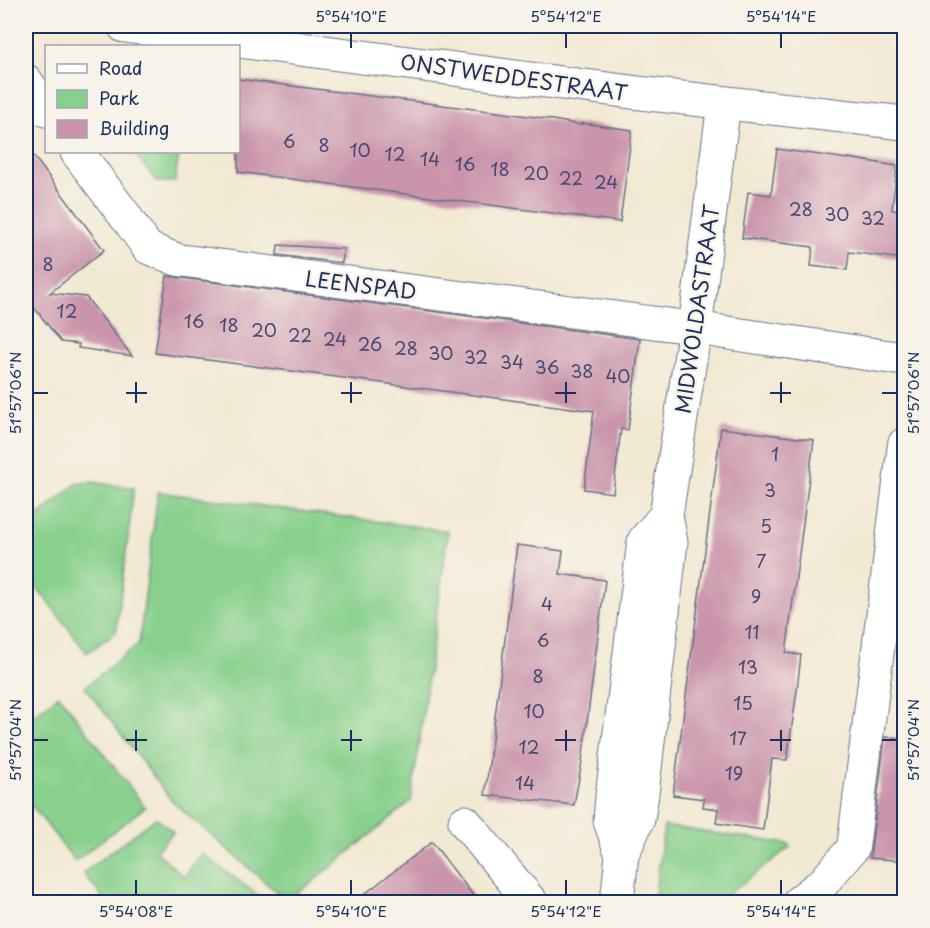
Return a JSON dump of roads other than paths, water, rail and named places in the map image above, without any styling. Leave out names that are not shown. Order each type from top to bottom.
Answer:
[{"type":"street","name":"ONSTWEDDESTRAAT","points":[[124,26],[336,39],[724,103],[904,120]]},
{"type":"street","points":[[26,81],[45,109]]},
{"type":"street","name":"MIDWOLDASTRAAT","points":[[617,903],[622,855],[638,819],[642,794],[671,542],[666,515],[695,328],[724,103]]},
{"type":"street","name":"LEENSPAD","points":[[78,153],[148,248],[178,260],[695,328]]},
{"type":"street","points":[[695,328],[904,359]]},
{"type":"street","points":[[811,893],[853,848],[904,444]]},
{"type":"street","points":[[465,822],[531,903]]}]
